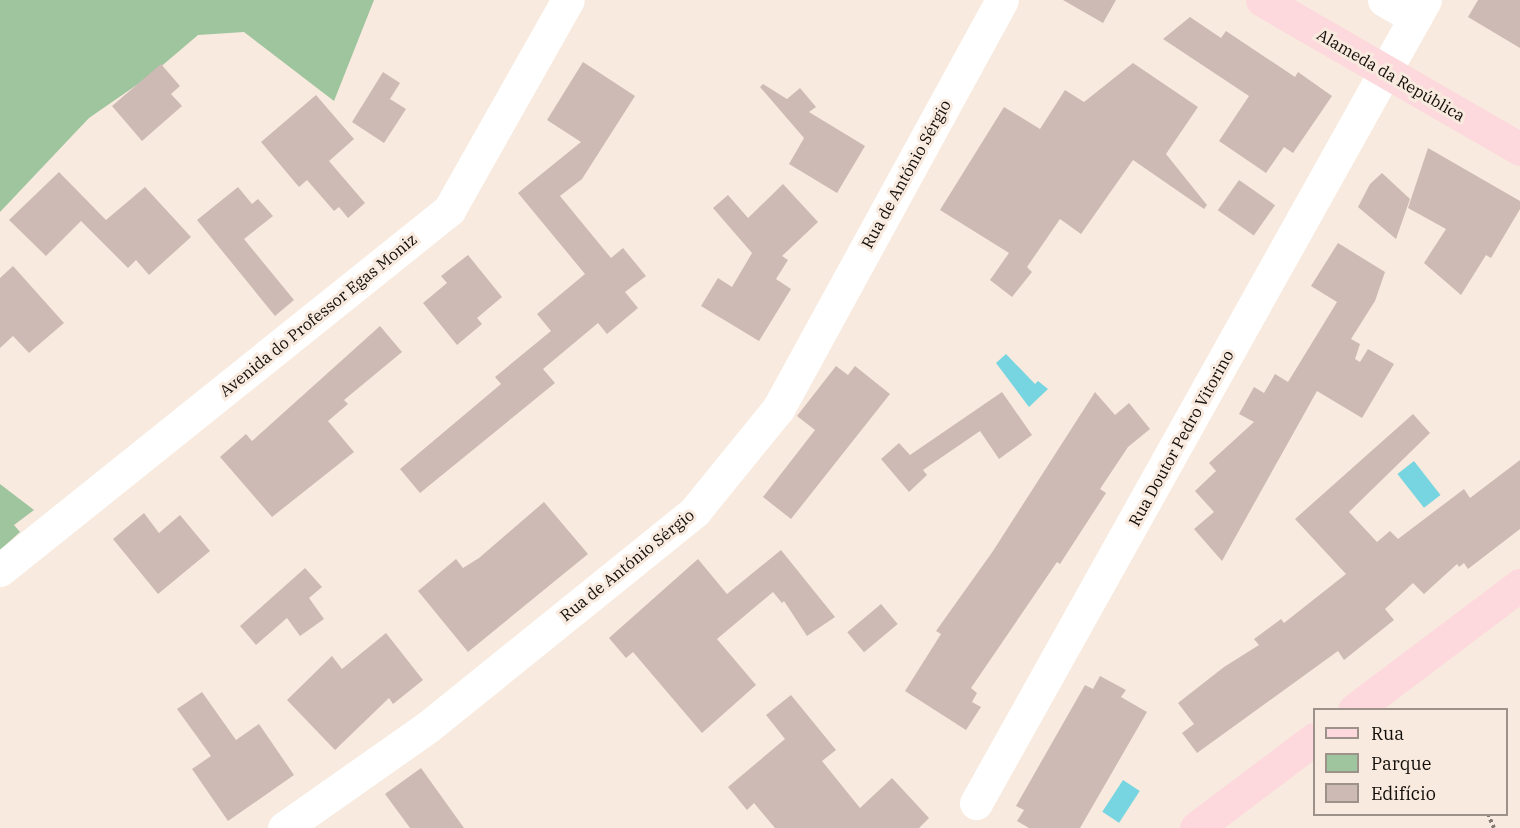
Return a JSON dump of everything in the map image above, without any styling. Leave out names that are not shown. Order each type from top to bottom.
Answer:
[{"type":"main road","name":"Alameda da República","points":[[1262,0],[1520,149]]},
{"type":"main road","points":[[1357,708],[1520,585]]},
{"type":"main road","points":[[1196,828],[1313,740]]},
{"type":"street","name":"Avenida do Professor Egas Moniz","points":[[0,570],[449,210],[568,0]]},
{"type":"street","name":"Rua de António Sérgio","points":[[284,828],[429,726],[695,511],[778,409],[1002,0]]},
{"type":"street","points":[[1384,0],[1420,9]]},
{"type":"street","name":"Rua Doutor Pedro Vitorino","points":[[976,803],[1420,9]]},
{"type":"green space","points":[[0,0],[374,0],[334,101],[244,32],[198,35],[151,75],[89,118],[0,212]]},
{"type":"green space","points":[[0,484],[34,510],[14,525],[20,532],[0,550]]},
{"type":"water","points":[[1006,354],[1035,384],[1038,381],[1048,389],[1029,407],[996,363]]},
{"type":"water","points":[[1414,461],[1440,495],[1424,508],[1397,474]]},
{"type":"water","points":[[1123,780],[1140,791],[1119,823],[1102,812]]},
{"type":"building","points":[[1063,0],[1116,0],[1103,23]]},
{"type":"building","points":[[1478,0],[1520,0],[1520,48],[1468,17]]},
{"type":"building","points":[[1190,17],[1221,38],[1226,31],[1295,77],[1298,72],[1332,96],[1293,153],[1284,147],[1266,173],[1219,141],[1249,96],[1163,39]]},
{"type":"building","points":[[583,62],[635,96],[582,179],[560,196],[611,258],[623,248],[646,276],[625,292],[638,308],[607,334],[598,323],[543,369],[555,383],[420,493],[400,469],[501,384],[495,377],[551,331],[537,314],[585,274],[518,193],[581,142],[547,120]]},
{"type":"building","points":[[1133,63],[1198,107],[1166,154],[1207,205],[1204,209],[1133,160],[1081,234],[1060,219],[1027,267],[1032,272],[1012,297],[990,280],[1009,253],[940,210],[1004,107],[1040,129],[1065,90],[1084,102]]},
{"type":"building","points":[[161,64],[180,86],[171,94],[182,106],[142,141],[112,106]]},
{"type":"building","points":[[383,72],[400,83],[390,99],[406,109],[384,143],[352,122]]},
{"type":"building","points":[[763,84],[787,99],[800,88],[816,107],[809,112],[865,146],[837,193],[789,164],[804,138],[760,87]]},
{"type":"building","points":[[316,95],[354,139],[329,161],[365,203],[348,218],[339,207],[334,211],[307,180],[299,187],[261,142]]},
{"type":"building","points":[[1428,148],[1520,201],[1520,209],[1491,258],[1486,255],[1461,295],[1424,263],[1446,229],[1408,208]]},
{"type":"building","points":[[59,172],[106,220],[145,187],[191,237],[149,275],[136,260],[128,268],[81,221],[46,256],[9,220]]},
{"type":"building","points":[[1382,173],[1410,199],[1396,239],[1358,207],[1370,184]]},
{"type":"building","points":[[1239,180],[1275,205],[1254,236],[1218,210]]},
{"type":"building","points":[[783,184],[818,222],[782,256],[788,260],[776,279],[791,289],[759,341],[701,306],[718,278],[732,287],[752,253],[713,208],[728,195],[748,218]]},
{"type":"building","points":[[238,187],[252,204],[258,199],[273,216],[244,239],[294,300],[275,316],[197,220]]},
{"type":"building","points":[[1338,243],[1385,272],[1375,301],[1351,339],[1360,344],[1355,359],[1360,362],[1368,349],[1394,364],[1362,418],[1317,391],[1222,561],[1194,529],[1214,512],[1195,491],[1216,471],[1209,463],[1254,422],[1239,414],[1254,387],[1264,393],[1275,374],[1288,382],[1337,302],[1311,286]]},
{"type":"building","points":[[468,255],[502,297],[477,318],[482,324],[457,345],[423,303],[447,283],[441,276]]},
{"type":"building","points":[[13,266],[64,323],[29,353],[13,336],[0,348],[0,278]]},
{"type":"building","points":[[380,326],[402,352],[344,400],[348,404],[328,421],[354,452],[272,517],[220,457],[246,434],[252,441]]},
{"type":"building","points":[[836,366],[848,375],[855,366],[890,394],[791,519],[763,497],[815,430],[797,416]]},
{"type":"building","points":[[1002,392],[1032,435],[999,459],[980,431],[923,470],[927,475],[909,492],[881,459],[899,443],[910,455]]},
{"type":"building","points":[[1095,392],[1115,415],[1129,403],[1150,429],[1128,447],[1100,489],[1106,493],[1060,564],[1057,562],[971,688],[977,693],[972,702],[981,707],[966,730],[905,691],[941,634],[936,631],[993,551]]},
{"type":"building","points":[[1413,414],[1430,433],[1349,512],[1377,542],[1390,531],[1398,539],[1464,489],[1470,498],[1520,460],[1520,529],[1468,569],[1464,563],[1459,567],[1457,564],[1424,594],[1413,583],[1385,609],[1394,620],[1344,660],[1338,651],[1197,753],[1182,733],[1194,724],[1178,703],[1224,667],[1259,645],[1254,639],[1281,619],[1284,623],[1346,574],[1295,519]]},
{"type":"building","points":[[544,502],[588,554],[468,652],[418,591],[456,559],[463,568],[479,558]]},
{"type":"building","points":[[144,513],[159,533],[180,515],[210,551],[158,594],[113,539]]},
{"type":"building","points":[[781,550],[835,617],[807,636],[784,601],[782,603],[773,592],[717,639],[756,685],[702,733],[633,652],[626,658],[609,638],[698,559],[727,594]]},
{"type":"building","points":[[305,568],[322,587],[309,598],[324,619],[300,636],[287,618],[256,645],[240,626]]},
{"type":"building","points":[[881,604],[898,624],[864,652],[847,632]]},
{"type":"building","points":[[386,633],[423,680],[393,704],[389,698],[335,750],[287,700],[332,656],[342,669]]},
{"type":"building","points":[[1100,676],[1126,690],[1121,697],[1147,712],[1080,828],[1029,828],[1017,821],[1024,810],[1016,806],[1085,685],[1093,689]]},
{"type":"building","points":[[202,692],[236,740],[259,724],[294,775],[228,821],[192,769],[211,756],[177,709]]},
{"type":"building","points":[[791,695],[836,750],[822,761],[860,808],[892,778],[929,818],[919,828],[775,828],[754,803],[747,810],[728,787],[785,739],[766,715]]},
{"type":"building","points":[[421,768],[464,828],[410,828],[385,794]]}]
